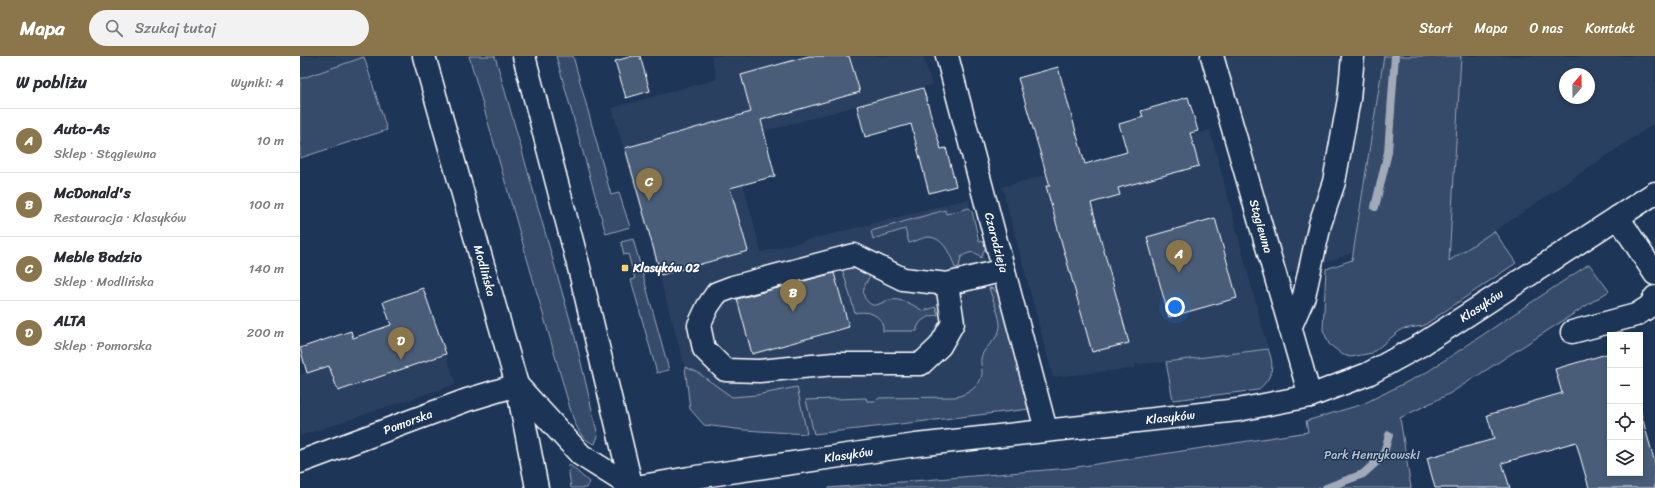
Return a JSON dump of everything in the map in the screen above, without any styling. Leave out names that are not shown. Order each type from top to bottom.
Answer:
[{"type":"street","name":"Modlińska","points":[[424,56],[517,385],[537,488]]},
{"type":"street","points":[[524,56],[579,268],[631,488]]},
{"type":"street","name":"Czarodzieja","points":[[947,56],[1046,430]]},
{"type":"street","name":"Stągiewna","points":[[1212,56],[1310,396]]},
{"type":"street","points":[[1290,328],[1304,296],[1316,237],[1334,182],[1349,99],[1353,56]]},
{"type":"street","name":"Klasyków","points":[[631,488],[916,445],[1238,410],[1310,396],[1368,374],[1421,345],[1655,193]]},
{"type":"street","points":[[1618,217],[1655,274]]},
{"type":"street","points":[[947,284],[953,324],[940,346],[921,364],[834,364],[759,372],[725,370],[704,349],[700,325],[708,306],[717,293],[733,287],[854,255],[903,279],[947,284],[1004,270]]},
{"type":"street","points":[[1572,332],[1636,315],[1650,306],[1655,297]]},
{"type":"street","name":"Pomorska","points":[[300,462],[466,400],[517,385]]},
{"type":"street","points":[[517,385],[581,455],[631,488]]},
{"type":"shaded area","points":[[300,56],[364,56],[364,57],[300,79]]},
{"type":"shaded area","points":[[711,56],[923,56],[932,85],[732,140],[761,252],[968,199],[979,241],[984,242],[986,246],[984,253],[994,289],[1001,298],[1030,409],[814,434],[744,430],[704,425],[690,409],[685,367],[612,108],[717,79]]},
{"type":"shaded area","points":[[1224,56],[1384,56],[1352,253],[1282,274]]},
{"type":"shaded area","points":[[1461,56],[1655,56],[1655,123],[1449,262]]},
{"type":"shaded area","points":[[1210,130],[1268,349],[1166,362],[1135,364],[1136,368],[1053,377],[1002,187]]},
{"type":"shaded area","points":[[437,329],[456,384],[300,436],[300,375]]},
{"type":"green space","points":[[469,56],[495,56],[576,341],[598,436],[595,444],[586,440],[578,429],[572,415]]},
{"type":"green space","points":[[556,56],[573,56],[611,195],[619,193],[630,227],[606,234]]},
{"type":"green space","points":[[1384,56],[1461,56],[1449,261],[1494,231],[1516,263],[1423,326],[1402,329],[1372,353],[1351,357],[1343,355],[1329,344],[1323,330],[1326,269],[1352,260]]},
{"type":"green space","points":[[364,57],[387,130],[300,158],[300,79]]},
{"type":"green space","points":[[969,208],[972,211],[979,241],[984,242],[986,246],[981,258],[979,255],[974,253],[966,254],[961,257],[959,267],[955,268],[946,248],[934,238],[926,237],[909,243],[905,229],[873,239],[871,231],[945,210],[946,214]]},
{"type":"green space","points":[[633,239],[669,370],[657,373],[631,280],[635,279],[628,254],[624,255],[621,242]]},
{"type":"green space","name":"Park Henrykowski","points":[[1589,264],[1609,291],[1449,394],[1400,418],[1411,488],[828,488],[1070,468],[1308,432],[1306,421],[1363,404],[1427,372]]},
{"type":"green space","points":[[846,267],[859,270],[870,276],[864,288],[864,295],[865,299],[872,305],[877,305],[890,300],[899,300],[912,304],[923,311],[936,307],[938,315],[930,316],[921,321],[917,327],[917,331],[883,331],[883,326],[878,317],[865,312],[855,313],[842,268]]},
{"type":"green space","points":[[989,288],[994,289],[1001,298],[1030,409],[814,434],[806,400],[866,398],[867,401],[876,401],[879,398],[955,397],[969,392],[980,381],[982,376],[982,356],[996,337],[1000,327],[998,313]]},
{"type":"green space","points":[[1268,349],[1272,361],[1270,376],[1258,390],[1173,400],[1166,362]]},
{"type":"green space","points":[[685,367],[697,372],[732,397],[757,395],[797,387],[807,434],[744,430],[704,425],[690,409]]},
{"type":"green space","points":[[568,465],[570,465],[589,482],[587,488],[571,488]]},
{"type":"building","points":[[633,56],[640,56],[650,91],[626,98],[615,61]]},
{"type":"building","points":[[809,56],[849,56],[860,92],[761,120],[775,176],[730,188],[748,251],[661,275],[625,148],[751,112],[741,75]]},
{"type":"building","points":[[1058,67],[1085,164],[1127,152],[1119,124],[1143,117],[1141,111],[1188,97],[1198,131],[1190,133],[1199,166],[1118,188],[1120,195],[1091,203],[1129,343],[1092,352],[1046,186],[1050,186],[1018,78]]},
{"type":"building","points":[[923,88],[941,149],[946,148],[956,186],[929,193],[911,124],[865,137],[857,106]]},
{"type":"building","points":[[1215,218],[1237,298],[1169,317],[1147,237]]},
{"type":"building","points":[[834,273],[849,327],[752,354],[737,299]]},
{"type":"building","points":[[423,288],[446,354],[338,391],[329,366],[307,373],[300,348],[351,331],[353,338],[391,325],[383,302]]},
{"type":"building","points":[[1607,354],[1607,476],[1643,476],[1643,421],[1655,463],[1655,488],[1589,488],[1576,442],[1502,463],[1510,488],[1435,488],[1427,458],[1494,439],[1487,415],[1562,393],[1555,369]]},
{"type":"waterway","points":[[1375,207],[1388,152],[1395,56]]},
{"type":"waterway","points":[[1326,488],[1363,474],[1383,456],[1389,435]]},
{"type":"place","name":"Meble Bodzio","points":[[649,201]]},
{"type":"place","name":"Klasyków 02","points":[[625,268]]},
{"type":"place","name":"Auto-As","points":[[1179,273]]},
{"type":"place","name":"McDonald's","points":[[793,312]]},
{"type":"place","name":"ALTA","points":[[401,360]]}]
